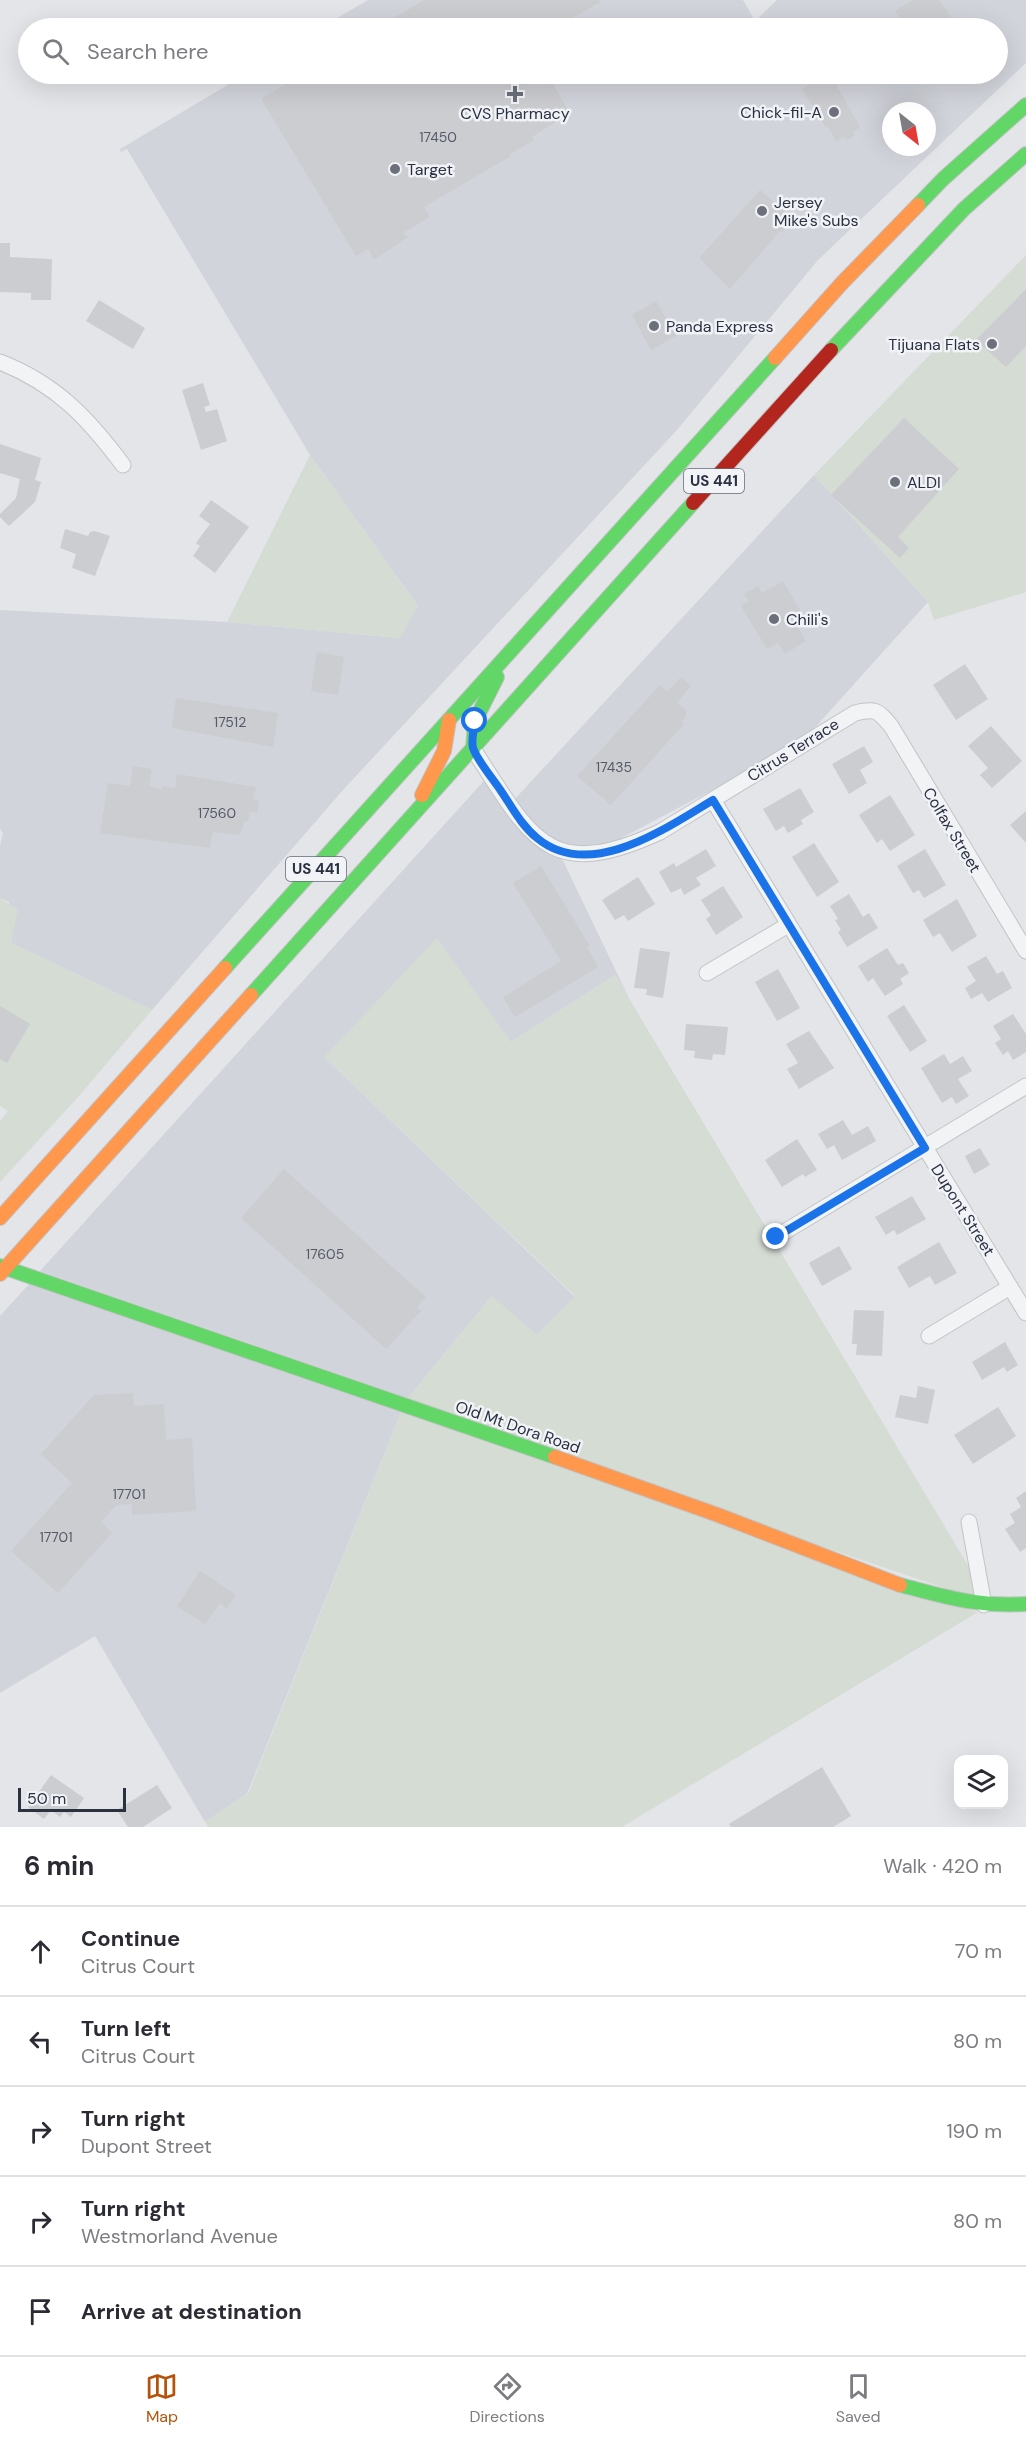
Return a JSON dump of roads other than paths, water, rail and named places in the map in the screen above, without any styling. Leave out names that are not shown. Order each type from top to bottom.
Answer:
[{"type":"main road","name":"US 441","points":[[0,1218],[850,274],[943,179],[1026,105]]},
{"type":"main road","name":"US 441","points":[[2,1269],[882,294],[964,209],[1026,154]]},
{"type":"main road","points":[[473,749],[475,721],[510,652]]},
{"type":"main road","points":[[411,818],[444,751],[449,720]]},
{"type":"main road","name":"Old Mt Dora Road","points":[[2,1269],[519,1444],[718,1515],[890,1582],[968,1603],[1026,1604]]},
{"type":"street","points":[[0,362],[36,379],[84,415],[123,465]]},
{"type":"street","name":"Citrus Terrace","points":[[473,749],[525,827],[539,839],[552,847],[571,853],[598,854],[629,846],[660,832],[855,713],[867,710],[876,711]]},
{"type":"street","name":"Colfax Street","points":[[876,711],[891,726],[1026,951]]},
{"type":"street","name":"Dupont Street","points":[[713,800],[1026,1313]]},
{"type":"street","points":[[707,973],[788,924]]},
{"type":"street","points":[[776,1237],[1026,1086]]},
{"type":"street","points":[[929,1336],[1010,1287]]},
{"type":"street","points":[[969,1522],[984,1605]]},
{"type":"place","name":"CVS Pharmacy","points":[[515,94]]},
{"type":"place","name":"Chick-fil-A","points":[[834,112]]},
{"type":"place","name":"Target","points":[[395,169]]},
{"type":"place","name":"Jersey Mike's Subs","points":[[762,211]]},
{"type":"place","name":"Panda Express","points":[[654,326]]},
{"type":"place","name":"Tijuana Flats","points":[[992,344]]},
{"type":"place","name":"ALDI","points":[[895,482]]},
{"type":"place","name":"Chili's","points":[[774,619]]}]
